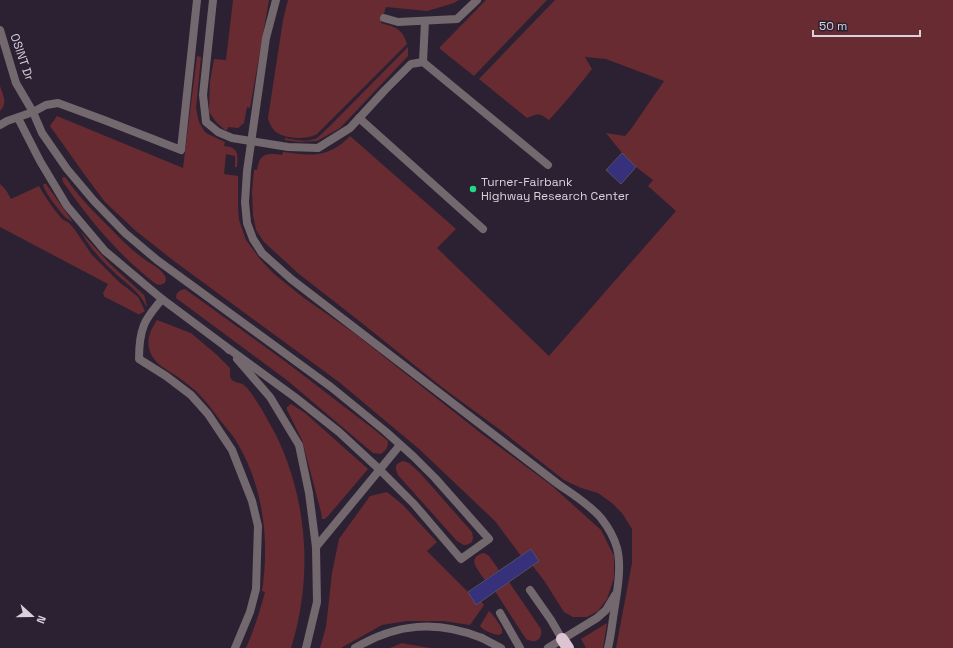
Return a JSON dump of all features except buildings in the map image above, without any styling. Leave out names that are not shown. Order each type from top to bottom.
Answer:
[{"type":"street","points":[[0,125],[33,112],[46,105],[58,103],[182,150],[197,0]]},
{"type":"street","points":[[213,0],[203,95],[206,122],[218,132],[232,138],[288,147],[318,148],[350,128],[411,64],[423,62],[548,165]]},
{"type":"street","points":[[276,0],[266,38],[252,141],[246,171],[244,202],[247,223],[253,239],[262,253],[304,288],[551,479],[591,508],[600,518],[612,536],[617,548],[618,559],[617,593],[608,648]]},
{"type":"street","points":[[384,18],[398,22],[457,19],[477,0]]},
{"type":"street","points":[[423,62],[425,21]]},
{"type":"street","name":"OSINT Dr","points":[[0,30],[16,83],[33,112],[42,133],[67,169],[94,201],[125,233],[157,260],[331,387],[385,431],[435,478],[489,539],[461,559],[414,504],[379,469]]},
{"type":"street","points":[[18,118],[40,161],[67,206],[105,251],[162,299],[327,422],[379,469]]},
{"type":"street","points":[[359,118],[483,229]]},
{"type":"street","points":[[162,299],[151,312],[144,325],[139,346],[140,359],[191,395],[208,414],[232,450],[252,501],[258,526],[256,589],[250,612],[236,648]]},
{"type":"street","points":[[225,346],[270,397],[299,445],[309,493],[316,547],[317,602],[306,648]]},
{"type":"street","points":[[316,547],[400,445]]},
{"type":"street","points":[[530,590],[551,620],[565,644]]},
{"type":"street","points":[[548,648],[565,644],[606,610],[617,593]]},
{"type":"street","points":[[500,613],[520,648]]},
{"type":"street","points":[[355,648],[388,632],[431,626],[453,629],[482,638],[502,648]]},
{"type":"shaded area","points":[[233,0],[269,0],[250,108],[247,107],[244,123],[238,128],[228,127],[227,130],[225,130],[216,122],[209,112],[210,82],[214,59],[226,60]]},
{"type":"shaded area","points":[[288,0],[459,0],[454,3],[427,11],[386,7],[381,23],[398,29],[403,35],[407,44],[317,134],[308,137],[296,138],[285,136],[276,132],[271,126],[268,118],[283,20]]},
{"type":"shaded area","points":[[486,0],[547,0],[474,76],[440,49],[440,47]]},
{"type":"shaded area","points":[[555,0],[953,0],[953,648],[616,648],[632,563],[632,529],[622,513],[612,503],[598,493],[581,488],[564,480],[503,432],[443,388],[299,274],[264,242],[256,230],[253,215],[252,192],[254,170],[257,170],[258,164],[262,157],[268,154],[282,155],[283,152],[303,154],[322,153],[337,147],[350,136],[456,229],[437,248],[549,356],[676,211],[648,186],[653,180],[636,167],[622,153],[606,133],[625,136],[664,81],[606,59],[585,57],[592,69],[549,120],[538,114],[527,118],[479,79]]},
{"type":"shaded area","points":[[408,47],[408,56],[340,128],[317,141],[299,142],[285,140],[285,138],[306,141],[317,138]]},
{"type":"shaded area","points":[[197,56],[201,57],[196,108],[199,122],[206,133],[225,142],[224,146],[232,148],[236,152],[238,159],[237,167],[235,167],[235,156],[226,154],[224,174],[238,176],[239,220],[246,240],[260,259],[274,274],[304,298],[354,333],[482,434],[551,485],[601,530],[614,556],[614,578],[607,599],[598,611],[587,617],[573,617],[564,612],[543,579],[532,565],[539,561],[531,549],[521,556],[495,521],[419,449],[339,382],[174,261],[136,231],[105,202],[50,126],[57,116],[183,168]]},
{"type":"shaded area","points":[[0,86],[4,105],[0,111]]},
{"type":"shaded area","points":[[64,177],[86,204],[126,244],[163,273],[166,279],[165,283],[160,285],[156,284],[117,249],[73,196],[63,182],[62,178]]},
{"type":"shaded area","points":[[0,184],[6,190],[11,199],[39,186],[53,208],[62,219],[69,223],[75,230],[92,255],[120,283],[138,297],[145,311],[138,314],[105,297],[103,293],[108,284],[0,227]]},
{"type":"shaded area","points":[[43,184],[46,184],[73,222],[65,217],[56,206],[46,192]]},
{"type":"shaded area","points":[[80,231],[110,264],[144,295],[147,306],[137,292],[101,259]]},
{"type":"shaded area","points":[[185,289],[286,362],[376,431],[388,441],[388,445],[385,450],[381,454],[373,453],[288,381],[176,298],[177,294],[181,290]]},
{"type":"shaded area","points":[[157,320],[191,333],[230,368],[230,376],[232,380],[243,384],[261,408],[276,435],[287,460],[301,513],[304,540],[302,594],[298,621],[291,648],[246,648],[257,620],[265,592],[262,591],[265,552],[264,532],[258,493],[245,456],[232,434],[197,392],[154,360],[148,342],[152,329]]},
{"type":"shaded area","points":[[291,404],[305,413],[368,469],[325,519],[322,519],[302,440],[287,410],[287,407]]},
{"type":"shaded area","points":[[403,461],[409,463],[420,473],[472,532],[472,542],[468,545],[464,545],[457,541],[398,475],[396,466],[398,463]]},
{"type":"shaded area","points":[[387,492],[403,505],[437,542],[427,551],[468,592],[476,604],[481,601],[484,605],[470,625],[443,621],[407,621],[382,625],[341,648],[320,648],[326,627],[332,573],[339,539],[370,496]]},
{"type":"shaded area","points":[[484,553],[489,556],[499,570],[485,580],[477,569],[474,561],[478,555]]},
{"type":"shaded area","points":[[509,582],[541,629],[541,636],[538,640],[532,641],[526,639],[495,591]]},
{"type":"shaded area","points":[[489,611],[502,629],[502,633],[499,635],[488,632],[480,626]]},
{"type":"shaded area","points":[[607,623],[603,648],[586,648],[581,639]]},
{"type":"shaded area","points":[[402,643],[406,644],[431,648],[390,648]]},
{"type":"place","name":"Turner-Fairbank Highway Research Center","points":[[473,189]]}]
